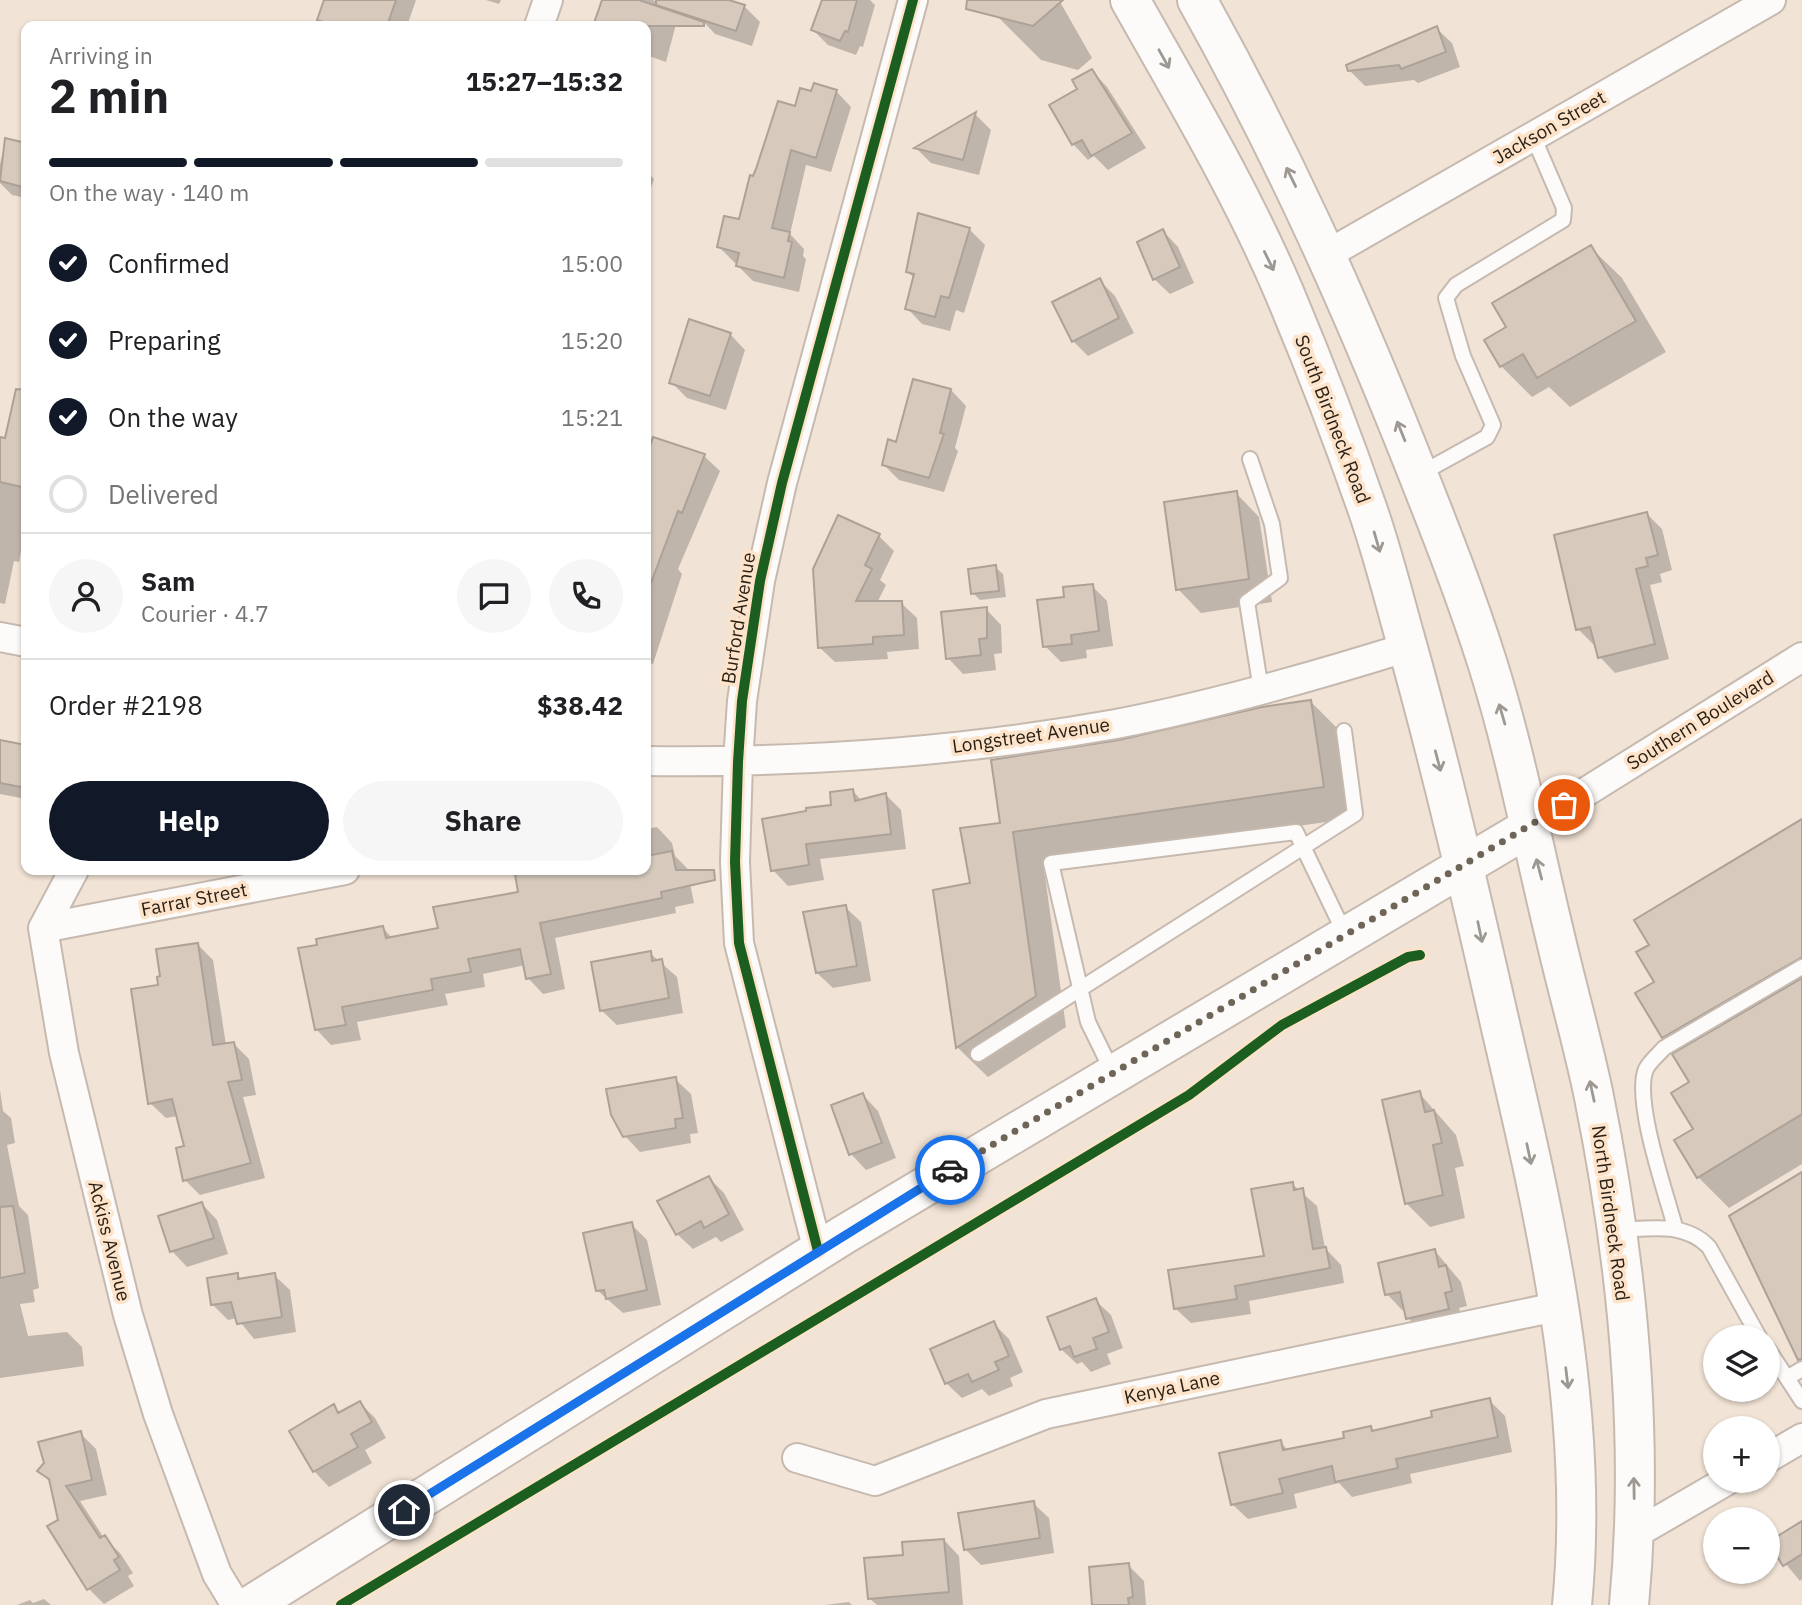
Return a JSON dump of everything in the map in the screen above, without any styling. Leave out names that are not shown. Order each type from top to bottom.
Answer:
[{"type":"main road","name":"South Birdneck Road","points":[[1130,0],[1214,149],[1283,290],[1368,509],[1466,865]]},
{"type":"main road","points":[[251,1605],[818,1251],[1528,828],[1511,744],[1488,663],[1418,475],[1328,254],[1281,156],[1197,0]]},
{"type":"main road","name":"North Birdneck Road","points":[[1528,828],[1593,1094],[1616,1230],[1632,1374],[1635,1534],[1629,1605]]},
{"type":"main road","points":[[1466,865],[1545,1227],[1574,1447],[1577,1501],[1572,1605]]},
{"type":"street","points":[[540,21],[548,0]]},
{"type":"street","name":"Burford Avenue","points":[[818,1251],[738,943],[735,862],[738,762],[743,701],[760,581],[782,483],[913,0]]},
{"type":"street","name":"Jackson Street","points":[[1328,254],[1771,0]]},
{"type":"street","points":[[0,637],[21,641]]},
{"type":"street","name":"Longstreet Avenue","points":[[651,761],[738,762],[860,757],[989,743],[1116,723],[1261,691],[1408,647]]},
{"type":"street","name":"Southern Boulevard","points":[[1528,828],[1802,657]]},
{"type":"street","points":[[43,928],[71,875]]},
{"type":"street","name":"Farrar Street","points":[[43,928],[319,875]]},
{"type":"street","name":"Ackiss Avenue","points":[[43,928],[64,1053],[128,1315],[158,1414],[217,1574],[236,1605]]},
{"type":"street","name":"Kenya Lane","points":[[797,1458],[875,1481],[1046,1414],[1556,1307]]},
{"type":"street","points":[[1780,1451],[1802,1438]]},
{"type":"street","points":[[1635,1534],[1706,1493]]},
{"type":"lane","points":[[1418,475],[1487,437],[1493,425],[1463,356],[1446,298],[1456,285],[1563,220],[1564,208],[1533,136]]},
{"type":"lane","points":[[1250,459],[1272,524],[1280,578],[1247,602],[1261,691]]},
{"type":"lane","points":[[978,1054],[1304,849],[1355,814],[1344,731]]},
{"type":"lane","points":[[1114,1073],[1088,1022],[1051,863],[1296,832],[1346,935]]},
{"type":"lane","points":[[1675,1227],[1646,1116],[1643,1090],[1647,1068],[1664,1048],[1802,967]]},
{"type":"lane","points":[[1616,1230],[1675,1227],[1698,1236],[1709,1247],[1752,1325]]},
{"type":"lane","points":[[1780,1367],[1802,1401]]},
{"type":"lane","points":[[1787,1378],[1802,1369]]},
{"type":"building","points":[[324,0],[396,0],[389,21],[317,20]]},
{"type":"building","points":[[602,0],[639,0],[704,22],[704,26],[651,26],[651,21],[595,21]]},
{"type":"building","points":[[656,0],[729,0],[745,5],[736,31],[656,5]]},
{"type":"building","points":[[822,0],[857,0],[848,32],[845,31],[840,41],[811,30]]},
{"type":"building","points":[[967,0],[1063,0],[1033,26],[966,9]]},
{"type":"building","points":[[1437,26],[1446,52],[1401,69],[1399,65],[1348,71],[1346,65]]},
{"type":"building","points":[[1092,69],[1132,133],[1091,156],[1082,140],[1072,145],[1049,105],[1077,89],[1072,80]]},
{"type":"building","points":[[814,83],[837,90],[816,158],[791,150],[772,228],[790,232],[788,241],[792,242],[784,278],[736,266],[739,253],[717,247],[724,216],[739,219],[750,175],[753,176],[756,169],[778,101],[795,106],[800,88],[811,91]]},
{"type":"building","points":[[976,112],[963,160],[914,148]]},
{"type":"building","points":[[5,138],[21,142],[21,187],[0,181]]},
{"type":"building","points":[[918,213],[970,228],[949,298],[941,296],[935,317],[905,309],[914,274],[906,272]]},
{"type":"building","points":[[1163,229],[1180,267],[1153,280],[1137,242]]},
{"type":"building","points":[[1591,245],[1636,321],[1537,378],[1523,354],[1500,367],[1484,340],[1506,327],[1492,303]]},
{"type":"building","points":[[1100,278],[1119,318],[1072,342],[1052,302]]},
{"type":"building","points":[[689,319],[731,333],[710,396],[669,383]]},
{"type":"building","points":[[913,379],[951,389],[940,433],[944,434],[929,478],[882,465],[888,439],[896,442]]},
{"type":"building","points":[[16,389],[21,390],[21,487],[0,482],[0,437],[5,438]]},
{"type":"building","points":[[653,437],[705,454],[682,513],[678,511],[651,583]]},
{"type":"building","points":[[1237,491],[1249,579],[1176,590],[1164,502]]},
{"type":"building","points":[[1647,512],[1658,555],[1646,558],[1648,566],[1636,569],[1655,644],[1598,658],[1590,627],[1576,630],[1554,535]]},
{"type":"building","points":[[838,515],[880,534],[865,565],[872,569],[856,601],[902,601],[904,635],[873,637],[873,644],[818,648],[813,569]]},
{"type":"building","points":[[996,565],[999,591],[971,594],[968,569]]},
{"type":"building","points":[[1093,584],[1099,631],[1071,635],[1072,644],[1043,647],[1037,600],[1064,597],[1063,587]]},
{"type":"building","points":[[987,607],[987,638],[979,639],[981,655],[946,659],[941,612]]},
{"type":"building","points":[[1311,700],[1324,787],[1013,832],[1036,996],[956,1048],[933,890],[970,883],[960,828],[1000,823],[991,760],[1119,740],[1262,707]]},
{"type":"building","points":[[0,740],[21,744],[21,787],[0,783]]},
{"type":"building","points":[[853,789],[855,801],[886,793],[891,834],[806,844],[809,865],[771,871],[762,819],[831,805],[830,792]]},
{"type":"building","points":[[1802,819],[1802,957],[1662,1038],[1635,993],[1654,982],[1636,952],[1649,945],[1634,920]]},
{"type":"building","points":[[672,851],[676,870],[714,870],[715,880],[661,892],[662,898],[540,923],[551,974],[526,979],[520,949],[468,959],[471,972],[431,979],[433,990],[342,1007],[346,1025],[315,1030],[298,948],[317,945],[316,939],[383,926],[386,938],[438,928],[433,907],[518,892],[515,875],[651,875],[651,855]]},
{"type":"building","points":[[846,905],[857,966],[816,973],[803,912]]},
{"type":"building","points":[[198,943],[213,1045],[234,1042],[242,1080],[228,1082],[251,1163],[183,1181],[176,1148],[184,1146],[172,1099],[148,1104],[131,989],[158,985],[157,977],[160,976],[156,949]]},
{"type":"building","points":[[651,951],[652,961],[662,959],[669,998],[600,1011],[591,962]]},
{"type":"building","points":[[1802,978],[1802,1114],[1697,1178],[1674,1140],[1693,1129],[1671,1093],[1689,1082],[1672,1054]]},
{"type":"building","points":[[676,1077],[683,1118],[675,1119],[676,1128],[623,1137],[611,1115],[606,1089]]},
{"type":"building","points":[[1420,1091],[1425,1112],[1434,1110],[1442,1143],[1433,1145],[1443,1195],[1405,1204],[1382,1100]]},
{"type":"building","points":[[863,1093],[882,1143],[849,1155],[831,1105]]},
{"type":"building","points":[[1802,1172],[1802,1359],[1798,1360],[1729,1216]]},
{"type":"building","points":[[709,1176],[729,1214],[704,1228],[701,1221],[676,1235],[657,1201]]},
{"type":"building","points":[[1293,1182],[1294,1190],[1303,1188],[1313,1249],[1326,1247],[1330,1268],[1235,1286],[1237,1299],[1174,1309],[1168,1270],[1264,1256],[1251,1189]]},
{"type":"building","points":[[202,1202],[214,1238],[170,1252],[158,1216]]},
{"type":"building","points":[[13,1206],[25,1273],[0,1278],[0,1207]]},
{"type":"building","points":[[632,1222],[647,1290],[606,1299],[604,1290],[596,1291],[583,1233]]},
{"type":"building","points":[[1435,1249],[1439,1267],[1446,1265],[1452,1291],[1445,1293],[1449,1309],[1406,1319],[1400,1292],[1385,1295],[1378,1263]]},
{"type":"building","points":[[238,1273],[238,1279],[275,1273],[282,1317],[237,1324],[231,1302],[211,1305],[207,1278]]},
{"type":"building","points":[[1096,1298],[1109,1332],[1093,1338],[1097,1349],[1074,1357],[1070,1346],[1060,1350],[1047,1317]]},
{"type":"building","points":[[994,1321],[1009,1356],[995,1362],[999,1370],[972,1382],[968,1374],[945,1384],[930,1349]]},
{"type":"building","points":[[1490,1398],[1498,1437],[1396,1459],[1398,1468],[1335,1482],[1332,1466],[1279,1479],[1283,1493],[1231,1505],[1219,1453],[1281,1440],[1283,1450],[1344,1438],[1343,1432],[1371,1426],[1372,1431],[1432,1417],[1431,1411]]},
{"type":"building","points":[[360,1401],[372,1422],[351,1434],[358,1447],[313,1472],[289,1431],[334,1404],[338,1413]]},
{"type":"building","points":[[81,1431],[92,1480],[66,1486],[100,1538],[105,1535],[119,1557],[114,1560],[120,1570],[87,1590],[47,1526],[58,1520],[49,1479],[37,1471],[44,1463],[38,1442]]},
{"type":"building","points":[[1034,1501],[1040,1538],[964,1550],[958,1513]]},
{"type":"building","points":[[1802,1521],[1802,1554],[1783,1566],[1780,1561],[1780,1535]]},
{"type":"building","points":[[944,1539],[949,1592],[868,1599],[864,1558],[903,1555],[902,1542]]},
{"type":"building","points":[[1129,1563],[1133,1597],[1128,1598],[1129,1605],[1092,1605],[1089,1567]]},
{"type":"cycle path","points":[[818,1251],[739,943],[735,862],[742,701],[760,581],[782,483],[913,0]]},
{"type":"cycle path","points":[[341,1605],[1189,1095],[1282,1025],[1408,957],[1420,955]]},
{"type":"way so far","points":[[950,1170],[1564,805]]},
{"type":"route","points":[[404,1510],[950,1170]]}]
